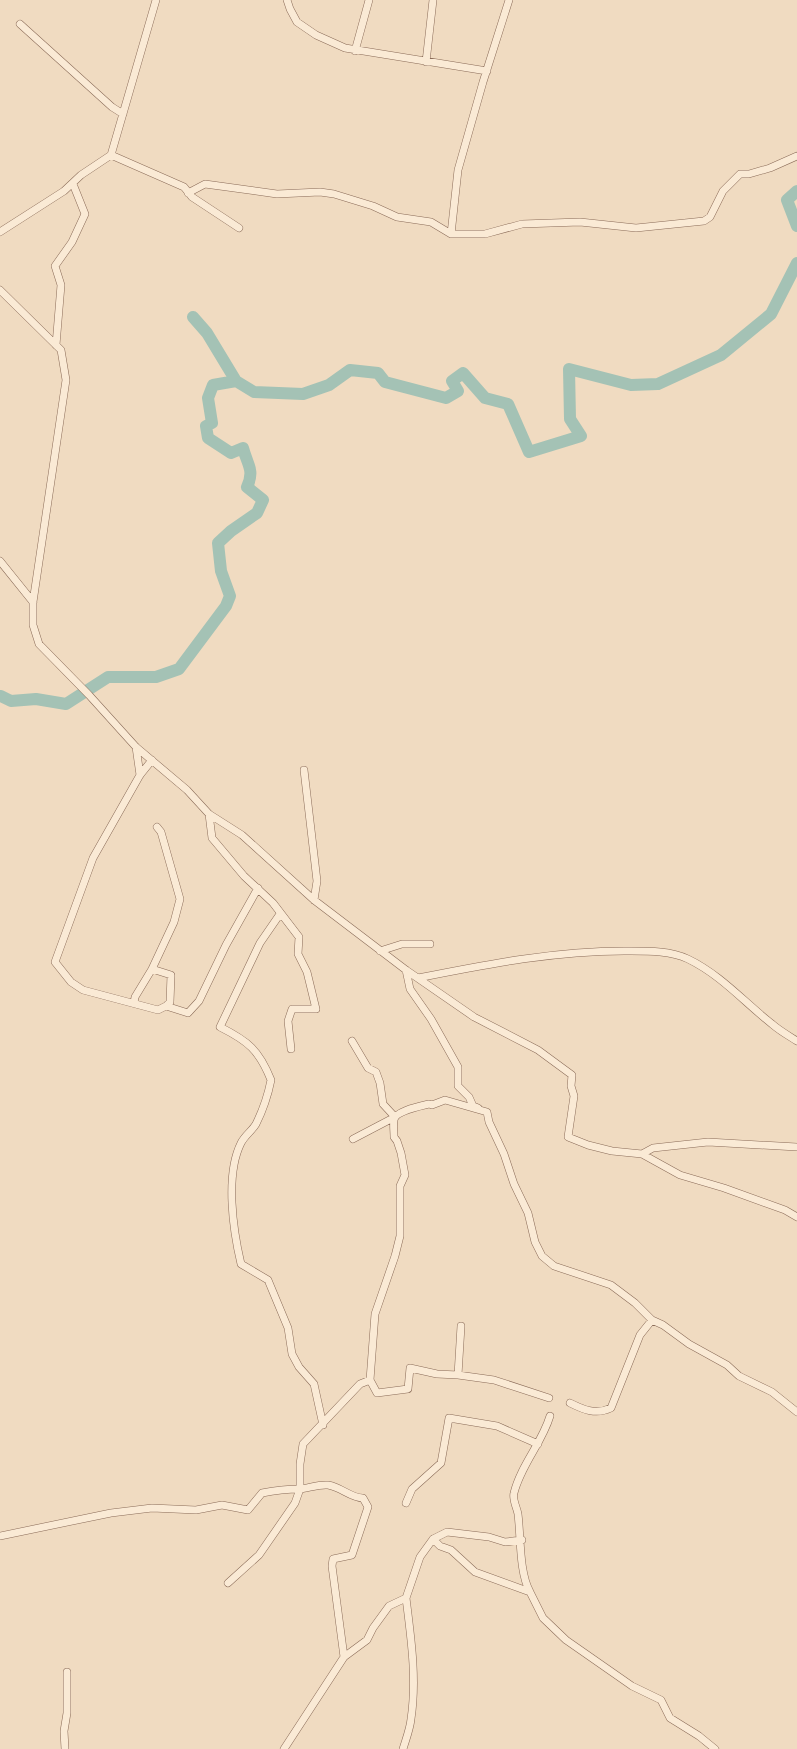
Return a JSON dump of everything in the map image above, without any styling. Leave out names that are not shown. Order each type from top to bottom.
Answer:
[{"type":"street","points":[[0,232],[64,192],[81,175],[111,155],[156,0]]},
{"type":"street","points":[[288,0],[290,9],[297,22],[316,35],[355,51],[486,71]]},
{"type":"street","points":[[355,51],[368,0]]},
{"type":"street","points":[[426,62],[433,0]]},
{"type":"street","points":[[451,234],[458,170],[486,71],[509,0]]},
{"type":"street","points":[[20,24],[112,107],[123,114]]},
{"type":"street","points":[[111,155],[184,187],[192,197],[239,228]]},
{"type":"street","points":[[188,192],[205,184],[277,194],[320,192],[334,194],[373,206],[397,217],[431,222],[451,234],[485,234],[529,223],[580,222],[636,228],[704,221],[710,217],[723,191],[740,174],[749,174],[770,168],[797,156]]},
{"type":"street","points":[[56,345],[61,285],[55,266],[72,242],[85,214],[73,184]]},
{"type":"street","points":[[0,290],[61,350],[66,380],[33,602],[33,626],[39,644],[78,683],[136,747],[187,790],[209,814],[242,835],[314,900],[380,951],[474,1017],[538,1050],[572,1075],[571,1086],[574,1096],[568,1137],[588,1145],[612,1151],[642,1154],[680,1175],[724,1188],[785,1210],[797,1217]]},
{"type":"street","points":[[0,561],[33,602]]},
{"type":"street","points":[[136,747],[140,775]]},
{"type":"street","points":[[152,760],[140,775],[93,858],[55,962],[71,982],[83,990],[158,1010],[170,1002],[171,975],[152,969]]},
{"type":"street","points":[[304,770],[317,881],[314,900]]},
{"type":"street","points":[[209,814],[212,838],[231,862],[273,903],[280,914],[299,936],[298,954],[307,972],[316,1009],[292,1008],[288,1021],[291,1049]]},
{"type":"street","points":[[134,1003],[141,986],[152,969],[174,922],[180,899],[161,832],[157,827]]},
{"type":"street","points":[[166,1006],[188,1013],[199,1001],[226,945],[258,888]]},
{"type":"street","points":[[280,914],[260,943],[220,1027],[245,1040],[255,1050],[271,1080],[262,1111],[255,1125],[242,1141],[234,1159],[234,1215],[241,1264],[268,1280],[288,1328],[292,1354],[299,1367],[314,1384],[323,1425]]},
{"type":"street","points":[[380,951],[402,944],[430,944]]},
{"type":"street","points":[[418,978],[490,964],[577,952],[603,951],[666,953],[687,959],[729,985],[773,1025],[797,1041]]},
{"type":"street","points":[[406,970],[410,989],[431,1019],[458,1067],[458,1086],[469,1097],[473,1106],[488,1112],[490,1122],[504,1154],[514,1184],[528,1214],[535,1242],[542,1256],[554,1266],[611,1285],[635,1303],[652,1320],[663,1325],[688,1344],[727,1365],[739,1376],[772,1392],[797,1412]]},
{"type":"street","points":[[352,1041],[368,1068],[376,1072],[380,1083],[382,1104],[395,1117],[394,1137],[401,1152],[405,1175],[400,1186],[400,1236],[395,1256],[375,1314],[370,1380],[377,1393],[408,1389],[410,1368],[437,1374],[458,1375],[494,1380],[549,1398]]},
{"type":"street","points":[[353,1139],[395,1117],[403,1111],[429,1104],[432,1105],[445,1100],[486,1111]]},
{"type":"street","points":[[642,1154],[653,1148],[708,1142],[797,1147]]},
{"type":"street","points":[[570,1403],[597,1412],[611,1408],[640,1335],[652,1320]]},
{"type":"street","points":[[458,1375],[461,1326]]},
{"type":"street","points":[[228,1582],[259,1555],[295,1502],[300,1489],[301,1451],[308,1438],[323,1425],[360,1384],[370,1380]]},
{"type":"street","points":[[550,1416],[513,1495],[522,1540],[525,1582],[544,1618],[566,1640],[632,1686],[661,1700],[670,1718],[699,1736],[715,1749]]},
{"type":"street","points":[[406,1503],[412,1489],[441,1463],[449,1418],[497,1426],[538,1444]]},
{"type":"street","points":[[0,1536],[111,1513],[152,1508],[196,1510],[222,1505],[248,1510],[262,1493],[289,1488],[300,1489],[327,1484],[337,1487],[356,1498],[363,1498],[368,1507],[352,1555],[333,1559],[332,1566],[344,1657]]},
{"type":"street","points":[[403,1749],[411,1719],[412,1682],[412,1644],[406,1598],[420,1557],[433,1539],[447,1532],[490,1537],[505,1542],[522,1540]]},
{"type":"street","points":[[433,1539],[440,1546],[452,1550],[475,1572],[530,1592]]},
{"type":"street","points":[[284,1749],[344,1657],[367,1640],[373,1628],[389,1606],[406,1598]]},
{"type":"street","points":[[65,1749],[64,1731],[67,1713],[68,1672]]},
{"type":"waterway","points":[[797,191],[787,200],[797,226]]},
{"type":"waterway","points":[[193,317],[207,333],[236,381],[254,392],[303,394],[329,385],[350,370],[378,373],[385,382],[446,398],[458,391],[452,381],[463,373],[485,398],[508,404],[529,452],[581,436],[570,419],[569,369],[631,385],[658,384],[721,355],[771,314],[797,263]]},
{"type":"waterway","points":[[1,696],[11,701],[36,699],[66,704],[108,677],[156,677],[179,669],[226,606],[230,596],[221,571],[218,543],[231,531],[257,513],[263,500],[247,487],[250,476],[250,467],[243,448],[231,453],[208,438],[206,426],[212,423],[208,398],[213,385],[236,381]]}]
